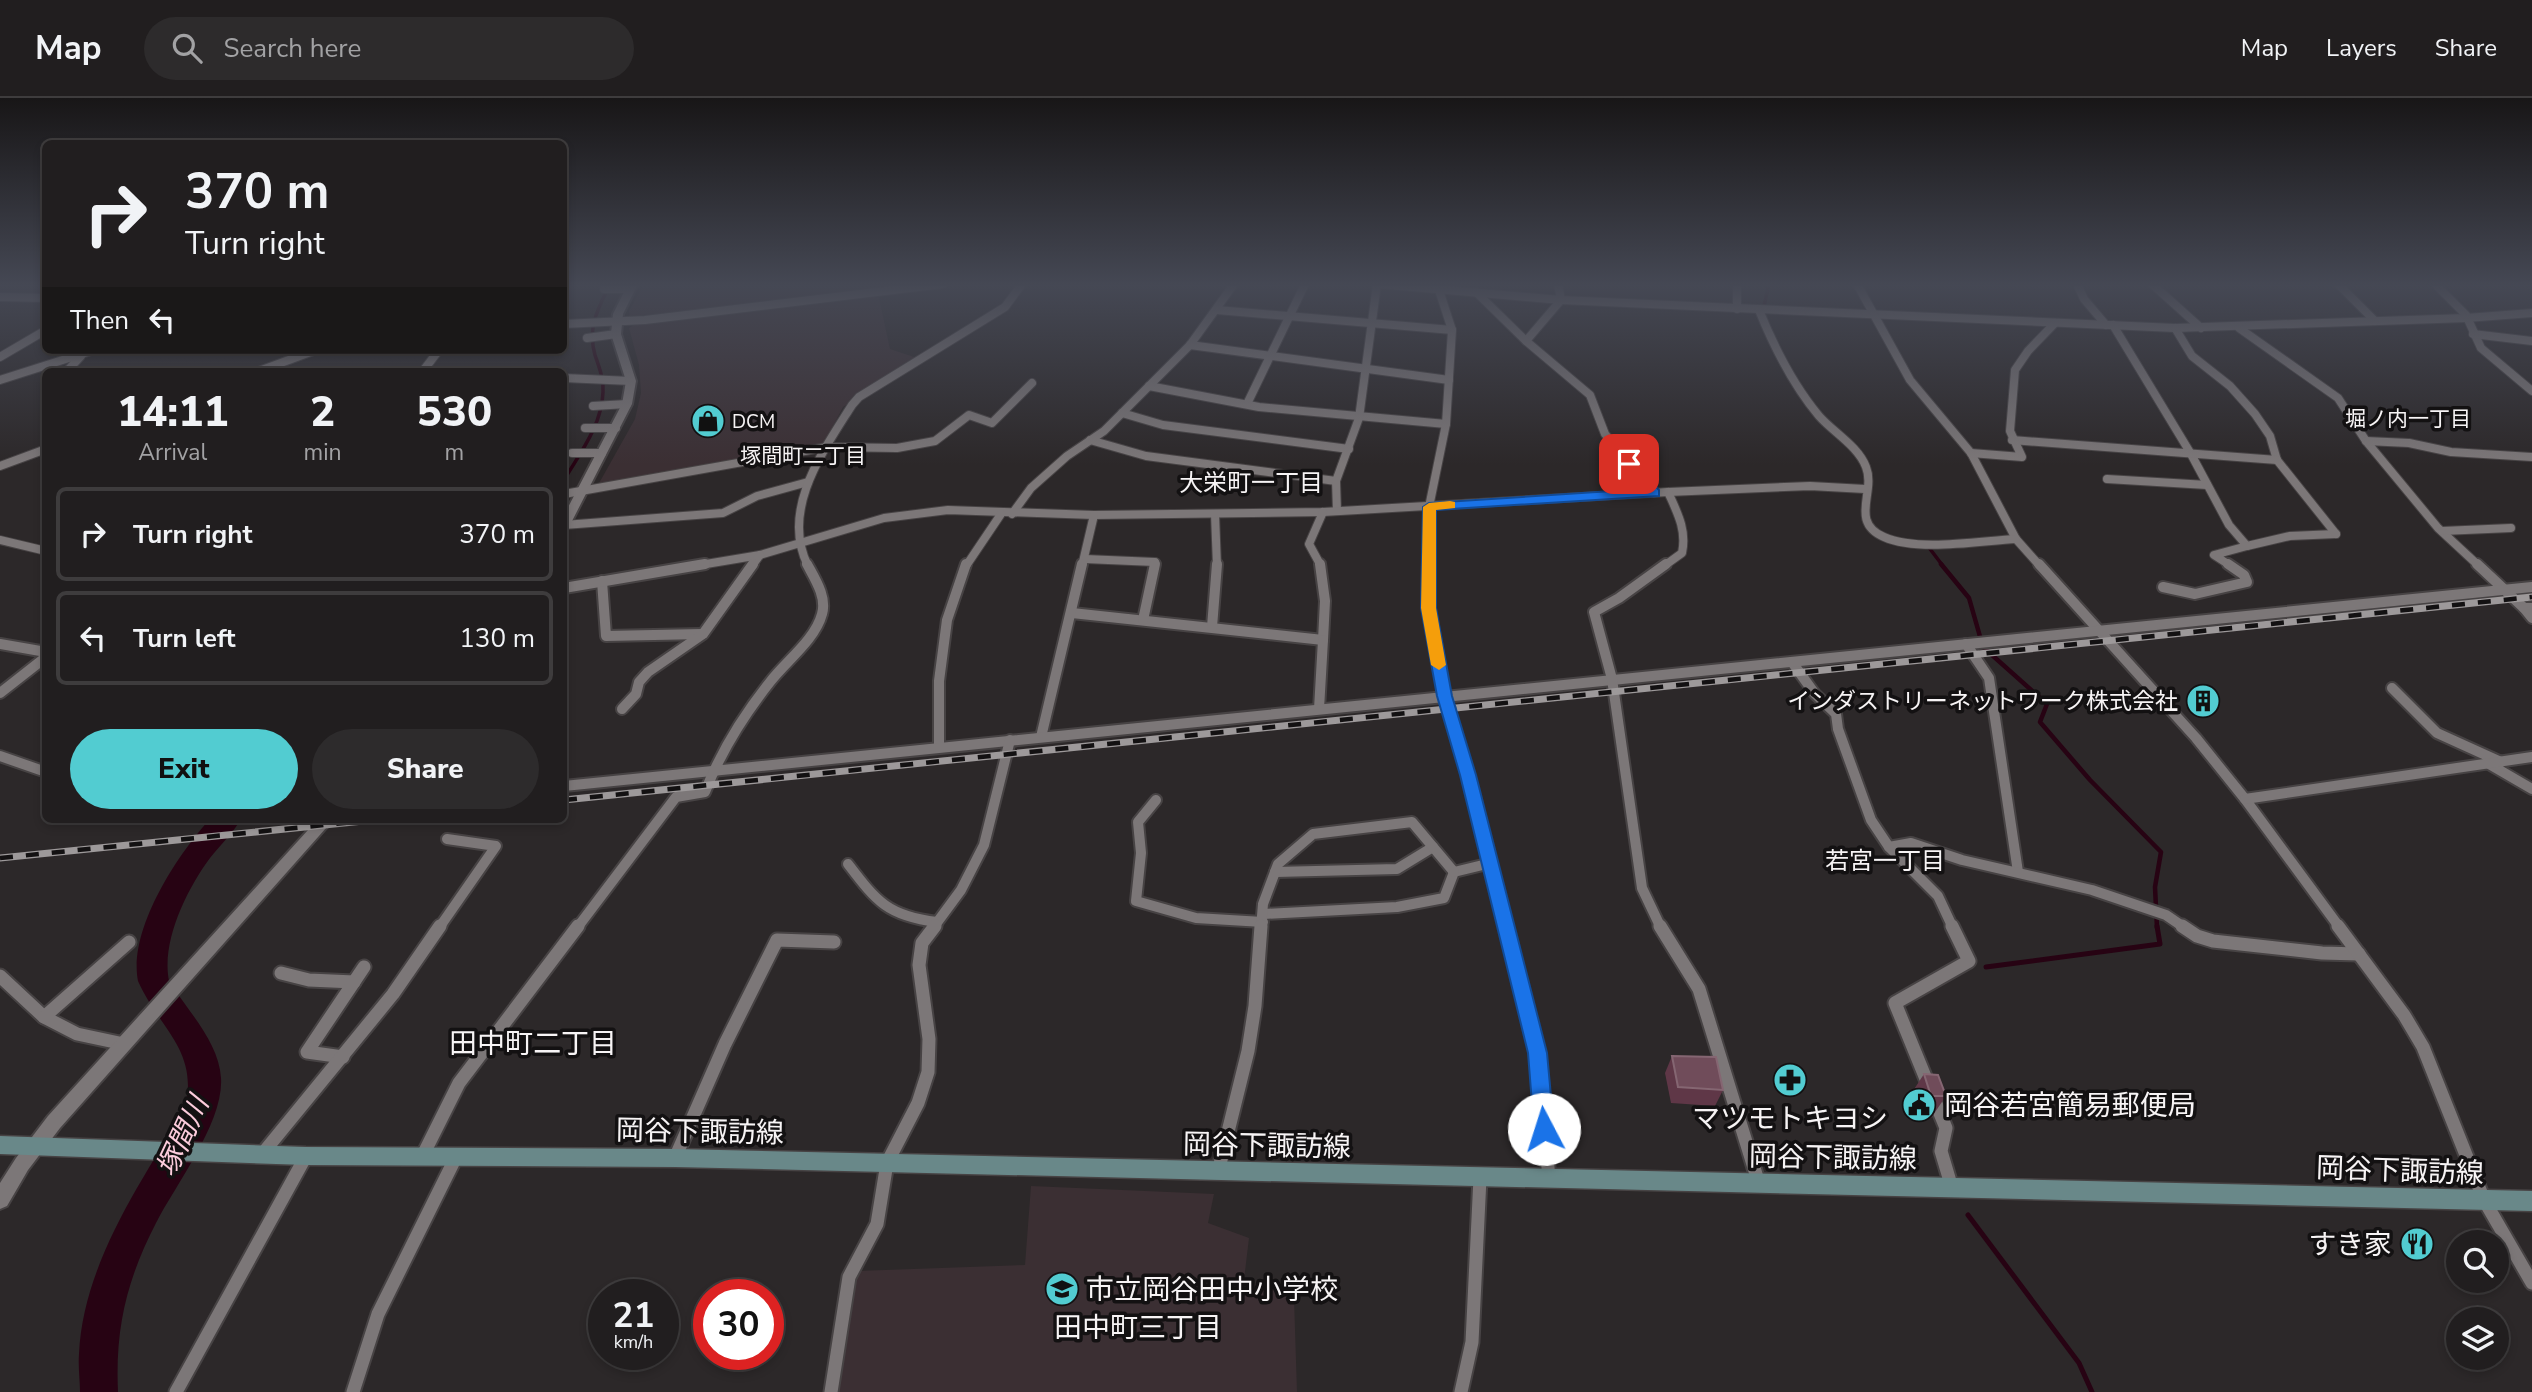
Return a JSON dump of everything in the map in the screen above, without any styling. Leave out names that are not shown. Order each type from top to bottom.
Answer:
[{"type":"main road","name":"岡谷下諏訪線","points":[[0,1145],[306,1156],[675,1158],[2532,1201]]},
{"type":"street","points":[[0,357],[21,344]]},
{"type":"street","points":[[567,520],[627,404],[631,381],[619,344]]},
{"type":"street","points":[[422,1157],[459,1083],[676,797],[705,792],[713,770],[757,697],[815,633],[824,612],[822,598],[799,543],[800,509],[814,465],[859,397],[948,344]]},
{"type":"street","points":[[1247,404],[1277,344]]},
{"type":"street","points":[[1337,511],[1336,481],[1359,418],[1370,344]]},
{"type":"street","points":[[1451,344],[1446,424],[1429,507],[1429,608],[1444,696],[1491,863],[1538,1053],[1549,1179]]},
{"type":"street","points":[[1530,344],[1590,395],[1610,442],[1654,493]]},
{"type":"street","points":[[1777,344],[1807,400],[1867,469],[1863,512],[1866,520],[1884,537],[1921,542],[2017,539]]},
{"type":"street","points":[[1889,344],[1910,380],[1971,453],[2017,539],[2196,738],[2245,799],[2404,1014],[2423,1047],[2483,1200],[2532,1283]]},
{"type":"street","points":[[1971,453],[2022,457],[2010,431],[2015,370],[2034,344]]},
{"type":"street","points":[[2121,344],[2191,454],[2229,525],[2247,546]]},
{"type":"street","points":[[2163,587],[2182,594],[2207,594],[2247,582],[2244,575],[2214,555],[2290,536],[2336,534],[2277,460],[2270,436],[2255,414],[2230,386],[2192,356],[2185,344]]},
{"type":"street","points":[[2262,344],[2338,398],[2366,441],[2442,531],[2528,608],[2532,618]]},
{"type":"street","points":[[2479,344],[2532,391]]},
{"type":"street","points":[[939,747],[939,681],[947,620],[968,560],[1031,488],[1122,413],[1190,345],[1449,380]]},
{"type":"street","points":[[70,368],[83,354]]},
{"type":"street","points":[[0,380],[83,354]]},
{"type":"street","points":[[267,368],[305,354]]},
{"type":"street","points":[[425,368],[436,354]]},
{"type":"street","points":[[567,378],[631,381]]},
{"type":"street","points":[[567,494],[827,447],[897,448],[935,441],[969,415],[992,423],[1032,383]]},
{"type":"street","points":[[1149,386],[1192,397],[1359,418],[1446,424]]},
{"type":"street","points":[[593,406],[627,404]]},
{"type":"street","points":[[1122,413],[1163,425],[1349,449]]},
{"type":"street","points":[[584,428],[616,428]]},
{"type":"street","points":[[1090,440],[1146,456],[1336,481]]},
{"type":"street","points":[[2012,440],[2277,460]]},
{"type":"street","points":[[2366,441],[2409,443],[2451,452],[2532,457]]},
{"type":"street","points":[[0,466],[42,450]]},
{"type":"street","points":[[572,453],[603,453]]},
{"type":"street","points":[[2107,479],[2207,485]]},
{"type":"street","points":[[567,525],[723,513],[757,496],[808,482]]},
{"type":"street","points":[[567,587],[760,555],[884,518],[948,510],[1094,515],[1323,512],[1668,492],[1810,486],[1865,489]]},
{"type":"street","points":[[1668,492],[1681,523],[1685,542],[1682,552],[1619,598],[1594,611],[1612,679],[1642,888],[1651,911],[1699,989],[1759,1184]]},
{"type":"street","points":[[1319,709],[1325,601],[1321,567],[1309,544],[1323,512]]},
{"type":"street","points":[[1212,627],[1217,578],[1215,514]]},
{"type":"street","points":[[1041,737],[1094,515]]},
{"type":"street","points":[[2442,531],[2511,528]]},
{"type":"street","points":[[0,540],[42,550]]},
{"type":"street","points":[[622,709],[636,694],[639,682],[648,672],[703,634],[760,555]]},
{"type":"street","points":[[1085,559],[1155,562],[1143,620]]},
{"type":"street","points":[[602,581],[606,636],[703,634]]},
{"type":"street","points":[[567,786],[2532,587]]},
{"type":"street","points":[[1072,613],[1324,640]]},
{"type":"street","points":[[0,644],[42,654]]},
{"type":"street","points":[[1966,644],[1989,678],[2018,873]]},
{"type":"street","points":[[0,693],[42,658]]},
{"type":"street","points":[[1791,662],[1815,694],[1836,714],[1838,729],[1871,820],[1889,847],[1938,896],[1969,961],[1895,1003],[1946,1128],[1941,1151],[1952,1188]]},
{"type":"street","points":[[2392,688],[2437,733],[2501,762]]},
{"type":"street","points":[[831,1392],[849,1277],[877,1224],[887,1163],[918,1103],[928,1072],[929,1039],[919,965],[922,943],[961,890],[984,845],[1010,740]]},
{"type":"street","points":[[0,756],[42,771]]},
{"type":"street","points":[[2245,799],[2532,757]]},
{"type":"street","points":[[2489,765],[2532,789]]},
{"type":"street","points":[[1156,800],[1138,822],[1141,853],[1136,901],[1196,918],[1264,918],[1397,906],[1444,898],[1454,872]]},
{"type":"street","points":[[1218,1172],[1248,1051],[1264,918],[1263,904],[1278,864],[1313,834],[1412,822],[1454,872]]},
{"type":"street","points":[[0,1200],[36,1145],[150,1014],[323,823]]},
{"type":"street","points":[[263,1153],[393,994],[496,846],[447,839]]},
{"type":"street","points":[[1889,847],[1912,842],[1962,860],[2092,890],[2166,915],[2197,936],[2213,941],[2322,953],[2359,954]]},
{"type":"street","points":[[1275,872],[1397,869],[1433,847]]},
{"type":"street","points":[[1454,872],[1491,863]]},
{"type":"street","points":[[848,864],[873,895],[906,918],[937,922]]},
{"type":"street","points":[[675,1158],[725,1044],[777,940],[834,942]]},
{"type":"street","points":[[44,1017],[129,942]]},
{"type":"street","points":[[344,1056],[307,1052],[364,967]]},
{"type":"street","points":[[281,973],[309,980],[354,982]]},
{"type":"street","points":[[0,976],[44,1017],[77,1034],[124,1044]]},
{"type":"street","points":[[177,1392],[306,1156]]},
{"type":"street","points":[[353,1392],[378,1314],[456,1157]]},
{"type":"street","points":[[1461,1392],[1472,1342],[1480,1178]]},
{"type":"shaded area","points":[[633,344],[889,344],[890,349],[920,359],[843,407],[824,444],[598,485],[635,419],[641,393],[639,365]]},
{"type":"shaded area","name":"市立岡谷田中小学校","points":[[1031,1186],[1214,1194],[1208,1223],[1249,1238],[1244,1280],[1294,1298],[1297,1392],[838,1392],[857,1271],[1025,1265]]},
{"type":"building","points":[[1672,1056],[1716,1057],[1723,1090],[1678,1087]]},
{"type":"building","points":[[1924,1074],[1938,1075],[1946,1096],[1931,1096]]},
{"type":"waterway","name":"塚間川","points":[[567,475],[589,438],[602,404],[603,382],[593,344]]},
{"type":"waterway","points":[[1927,545],[1943,566]]},
{"type":"waterway","points":[[1941,564],[1969,598],[1983,647],[2047,704],[2040,722],[2090,780],[2161,852],[2155,887],[2157,928]]},
{"type":"waterway","name":"塚間川","points":[[99,1392],[97,1354],[102,1317],[112,1281],[143,1212],[200,1113],[205,1094],[203,1064],[198,1051],[157,989],[152,976],[158,933],[180,880],[201,848],[223,823]]},
{"type":"waterway","points":[[1986,967],[2160,944],[2157,926]]},
{"type":"waterway","points":[[1968,1215],[2079,1363],[2092,1392]]},
{"type":"railway","points":[[567,800],[2532,597]]},
{"type":"railway","points":[[0,858],[344,823]]},
{"type":"slow traffic","points":[[1439,665],[1429,608],[1429,507],[1450,505]]},
{"type":"place","name":"DCM","points":[[708,421]]},
{"type":"place","name":"インダストリーネットワーク株式会社","points":[[2203,701]]},
{"type":"place","name":"マツモトキヨシ","points":[[1790,1080]]},
{"type":"place","name":"岡谷若宮簡易郵便局","points":[[1919,1105]]},
{"type":"place","name":"すき家","points":[[2417,1244]]},
{"type":"place","name":"市立岡谷田中小学校","points":[[1062,1289]]},
{"type":"district","name":"堀ノ内一丁目","points":[[2408,419]]},
{"type":"district","name":"塚間町二丁目","points":[[803,456]]},
{"type":"district","name":"大栄町一丁目","points":[[1251,483]]},
{"type":"district","name":"若宮一丁目","points":[[1885,861]]},
{"type":"district","name":"田中町二丁目","points":[[533,1043]]},
{"type":"district","name":"田中町三丁目","points":[[1138,1327]]},
{"type":"route","points":[[1544,1129],[1538,1053],[1468,775],[1444,696],[1429,608],[1429,507],[1654,493],[1629,464]]}]
